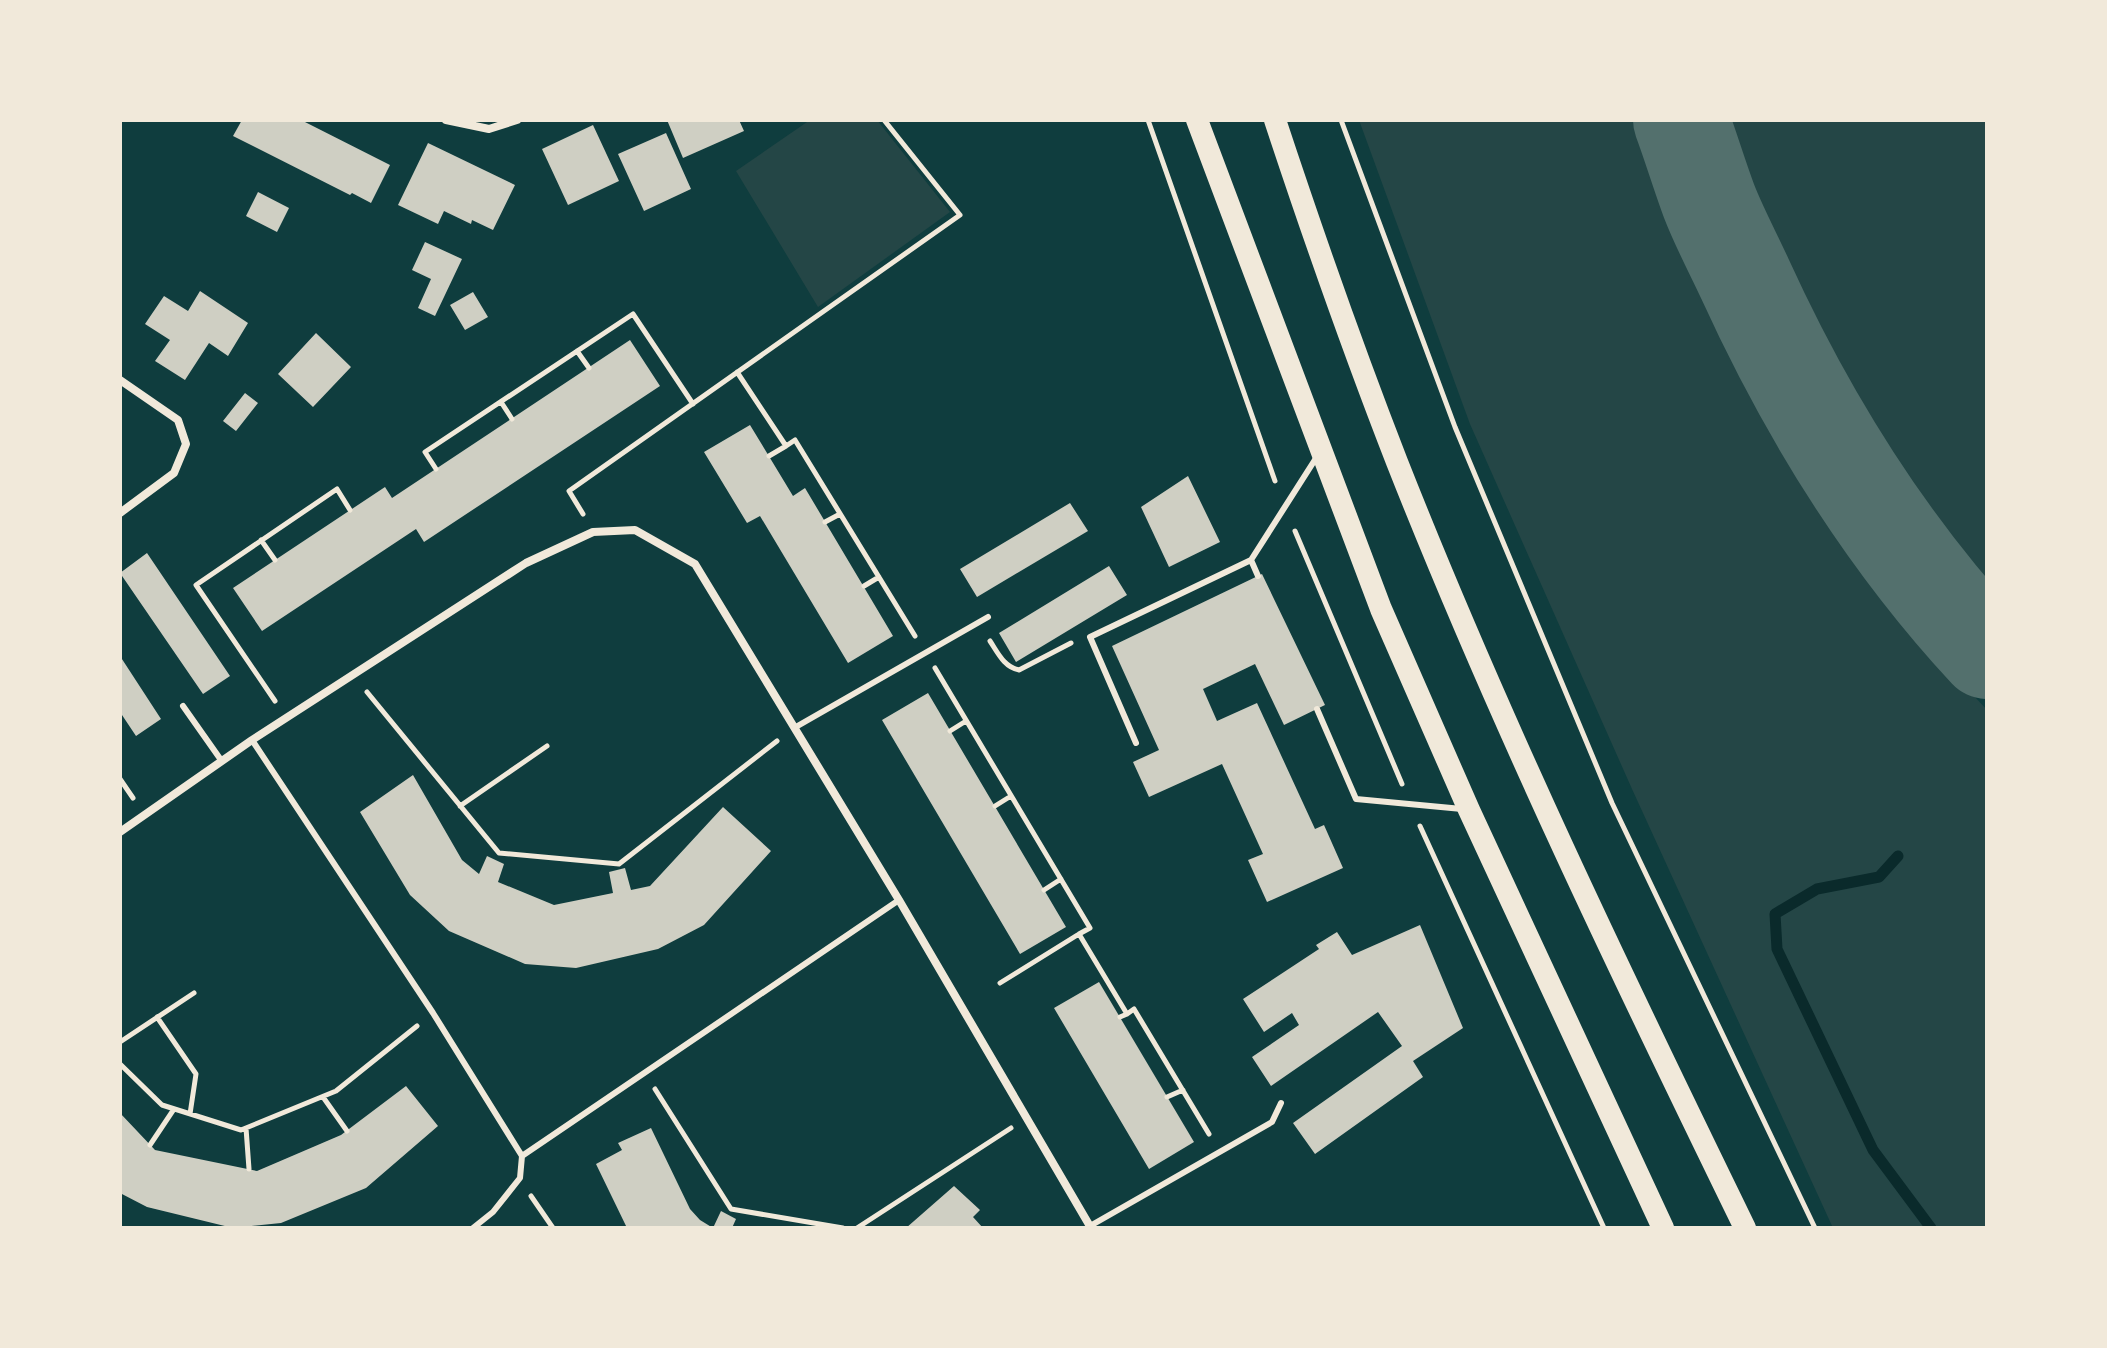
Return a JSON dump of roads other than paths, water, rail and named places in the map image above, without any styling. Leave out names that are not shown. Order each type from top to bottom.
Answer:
[{"type":"highway","points":[[1275,120],[1397,462],[1526,765],[1745,1228]]},
{"type":"highway","points":[[1201,127],[1381,609],[1469,810],[1663,1228]]},
{"type":"street","points":[[446,120],[489,129],[517,120]]},
{"type":"street","points":[[120,380],[178,420],[186,444],[174,473],[120,513]]},
{"type":"street","points":[[120,832],[221,760],[526,563],[593,532],[635,530],[695,564],[899,900],[1090,1227]]},
{"type":"lane","points":[[1136,743],[1090,637],[1251,560],[1320,452]]},
{"type":"lane","points":[[1251,560],[1258,576]]},
{"type":"lane","points":[[794,728],[988,617]]},
{"type":"lane","points":[[183,706],[221,760]]},
{"type":"lane","points":[[1317,709],[1356,799],[1469,810]]},
{"type":"lane","points":[[252,740],[433,1013],[522,1156],[520,1178],[484,1224],[473,1228]]},
{"type":"lane","points":[[522,1156],[899,900]]},
{"type":"lane","points":[[1090,1227],[1272,1122],[1281,1103]]},
{"type":"waterway","points":[[1898,856],[1879,877],[1817,889],[1775,914],[1777,949],[1873,1150],[1931,1228]]}]
